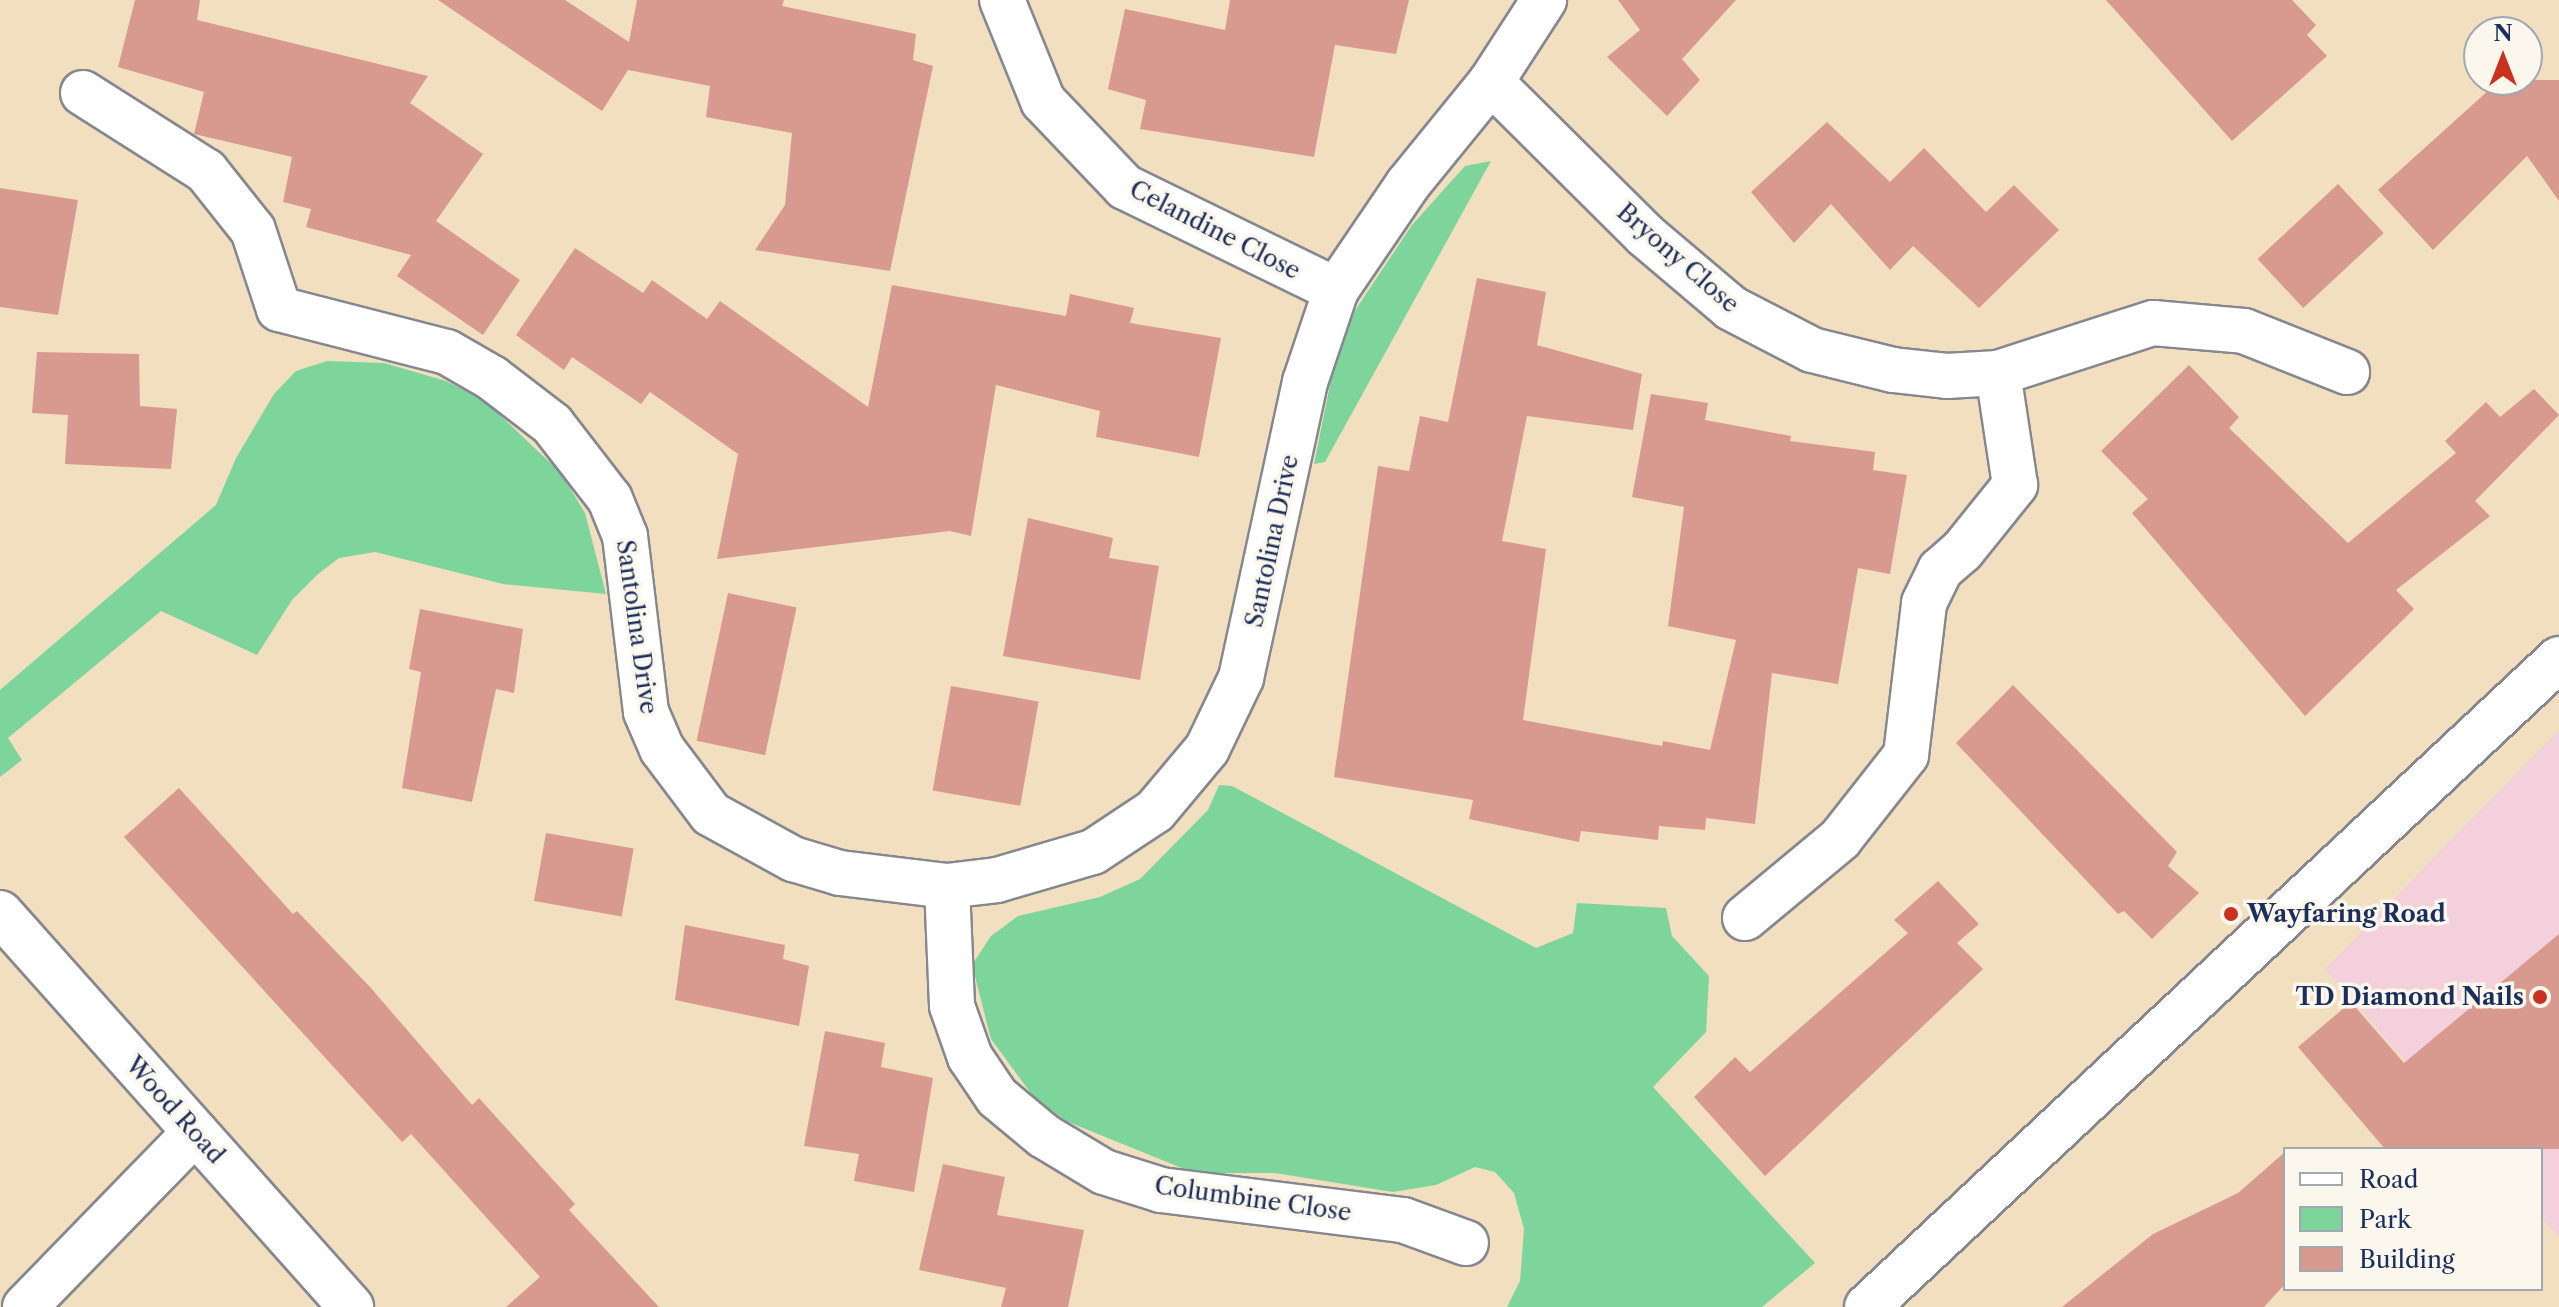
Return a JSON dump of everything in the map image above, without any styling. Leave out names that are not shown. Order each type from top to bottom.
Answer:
[{"type":"street","name":"Celandine Close","points":[[1002,0],[1043,101],[1125,187],[1336,290]]},
{"type":"street","name":"Santolina Drive","points":[[83,93],[206,171],[253,230],[279,309],[447,352],[492,378],[552,424],[615,511],[625,536],[646,712],[662,749],[711,814],[793,859],[840,873],[947,886],[997,880],[1093,852],[1155,811],[1207,749],[1241,678],[1305,382],[1336,290],[1408,184],[1491,82],[1544,0]]},
{"type":"street","name":"Bryony Close","points":[[1491,82],[1645,235],[1731,308],[1812,350],[1879,367],[1947,376],[1998,373],[2153,323],[2244,331],[2347,372]]},
{"type":"street","points":[[1745,918],[1840,839],[1906,755],[1924,603],[1940,570],[1962,551],[2015,485],[1998,373]]},
{"type":"street","points":[[1867,1307],[2559,659]]},
{"type":"street","name":"Columbine Close","points":[[947,886],[952,1006],[970,1057],[997,1097],[1044,1136],[1104,1172],[1161,1190],[1403,1220],[1466,1243]]},
{"type":"street","name":"Wood Road","points":[[0,913],[351,1307]]},
{"type":"street","points":[[25,1307],[195,1132]]},
{"type":"shaded area","points":[[2559,730],[2559,1237],[2543,1219],[2543,1147],[2480,1147],[2325,969]]},
{"type":"green space","points":[[1491,161],[1325,462],[1314,464],[1335,360],[1354,312],[1412,225],[1465,166]]},
{"type":"green space","points":[[327,361],[384,363],[446,381],[484,400],[561,473],[585,513],[606,594],[503,584],[375,552],[339,558],[317,575],[292,600],[257,655],[161,611],[8,738],[22,760],[0,777],[0,690],[216,505],[236,458],[274,394],[296,371]]},
{"type":"green space","points":[[1219,785],[1232,786],[1536,948],[1573,933],[1577,903],[1666,908],[1672,936],[1709,976],[1706,1032],[1653,1087],[1815,1263],[1762,1307],[1507,1307],[1520,1281],[1524,1229],[1514,1193],[1495,1172],[1475,1167],[1436,1185],[1393,1192],[1275,1173],[1194,1173],[1066,1121],[1033,1096],[991,1039],[972,965],[991,936],[1018,916],[1100,897],[1140,879],[1208,810]]},
{"type":"building","points":[[135,0],[200,0],[197,20],[428,76],[410,103],[483,154],[436,221],[520,280],[483,335],[397,276],[411,255],[306,227],[311,209],[283,202],[292,157],[194,134],[204,92],[118,67]]},
{"type":"building","points":[[438,0],[565,0],[629,42],[637,0],[784,0],[782,6],[916,34],[913,60],[933,66],[890,271],[755,250],[785,205],[792,133],[706,117],[710,86],[628,70],[602,111]]},
{"type":"building","points":[[1230,0],[1409,0],[1396,54],[1335,45],[1314,157],[1140,129],[1146,100],[1108,89],[1125,9],[1225,30]]},
{"type":"building","points":[[1618,0],[1736,0],[1682,59],[1700,80],[1667,116],[1607,57],[1640,30]]},
{"type":"building","points":[[2106,0],[2292,0],[2316,25],[2307,35],[2327,56],[2232,141]]},
{"type":"building","points":[[2543,80],[2559,80],[2559,201],[2527,156],[2433,250],[2378,190],[2482,96],[2543,96]]},
{"type":"building","points":[[1827,122],[1890,182],[1924,148],[1986,212],[2014,185],[2059,230],[1979,308],[1913,246],[1890,270],[1831,204],[1794,243],[1751,192]]},
{"type":"building","points":[[2338,184],[2384,233],[2303,308],[2258,259]]},
{"type":"building","points":[[0,188],[78,200],[58,315],[0,307]]},
{"type":"building","points":[[575,248],[643,293],[652,280],[707,319],[720,301],[868,407],[892,285],[1066,316],[1070,294],[1134,308],[1130,323],[1221,338],[1199,457],[1096,437],[1100,411],[996,385],[971,536],[950,531],[717,559],[738,454],[650,392],[641,404],[572,357],[564,370],[516,335]]},
{"type":"building","points":[[1477,278],[1546,292],[1537,345],[1642,374],[1633,430],[1527,416],[1502,541],[1546,549],[1523,720],[1662,746],[1663,741],[1710,750],[1736,640],[1668,626],[1684,507],[1632,497],[1651,394],[1708,403],[1705,420],[1791,436],[1790,441],[1875,452],[1873,470],[1907,475],[1890,574],[1858,568],[1838,684],[1772,673],[1755,824],[1706,818],[1705,830],[1659,826],[1658,840],[1581,831],[1579,842],[1469,819],[1473,800],[1334,777],[1378,466],[1409,471],[1420,416],[1448,422]]},
{"type":"building","points":[[37,352],[139,354],[140,406],[177,409],[171,469],[65,464],[68,415],[32,413]]},
{"type":"building","points":[[2189,365],[2239,417],[2229,428],[2348,543],[2456,453],[2445,441],[2486,402],[2500,417],[2534,389],[2559,415],[2475,501],[2490,516],[2396,590],[2414,609],[2305,716],[2132,513],[2148,499],[2101,451]]},
{"type":"building","points":[[1028,518],[1113,538],[1109,558],[1159,566],[1140,680],[1003,656]]},
{"type":"building","points":[[728,593],[796,608],[765,755],[697,741]]},
{"type":"building","points":[[420,609],[523,629],[514,693],[496,689],[472,802],[402,788],[421,672],[409,669]]},
{"type":"building","points":[[2013,685],[2177,852],[2168,866],[2199,893],[2152,939],[2124,911],[2118,914],[1956,743]]},
{"type":"building","points":[[951,686],[1039,701],[1020,806],[933,790]]},
{"type":"building","points":[[179,788],[293,914],[297,911],[370,987],[472,1105],[479,1098],[575,1204],[569,1210],[659,1307],[506,1307],[540,1277],[411,1134],[402,1142],[124,837]]},
{"type":"building","points":[[546,833],[634,848],[622,916],[534,901]]},
{"type":"building","points":[[1938,881],[1979,924],[1957,943],[1983,969],[1765,1176],[1694,1097],[1735,1057],[1750,1072],[1908,933],[1894,920]]},
{"type":"building","points":[[685,925],[785,945],[783,959],[809,966],[799,1026],[675,1000]]},
{"type":"building","points":[[2559,934],[2559,1149],[2383,1147],[2298,1047],[2351,1002],[2404,1063]]},
{"type":"building","points":[[825,1031],[885,1043],[881,1067],[933,1078],[914,1192],[854,1181],[859,1154],[804,1146]]},
{"type":"building","points":[[2283,1154],[2283,1286],[2264,1307],[2062,1307],[2153,1234],[2238,1193]]},
{"type":"building","points":[[943,1164],[1005,1177],[997,1215],[1084,1230],[1068,1307],[1001,1307],[1006,1288],[919,1270]]},
{"type":"place","name":"Wayfaring Road","points":[[2231,914]]},
{"type":"place","name":"TD Diamond Nails","points":[[2540,997]]}]
